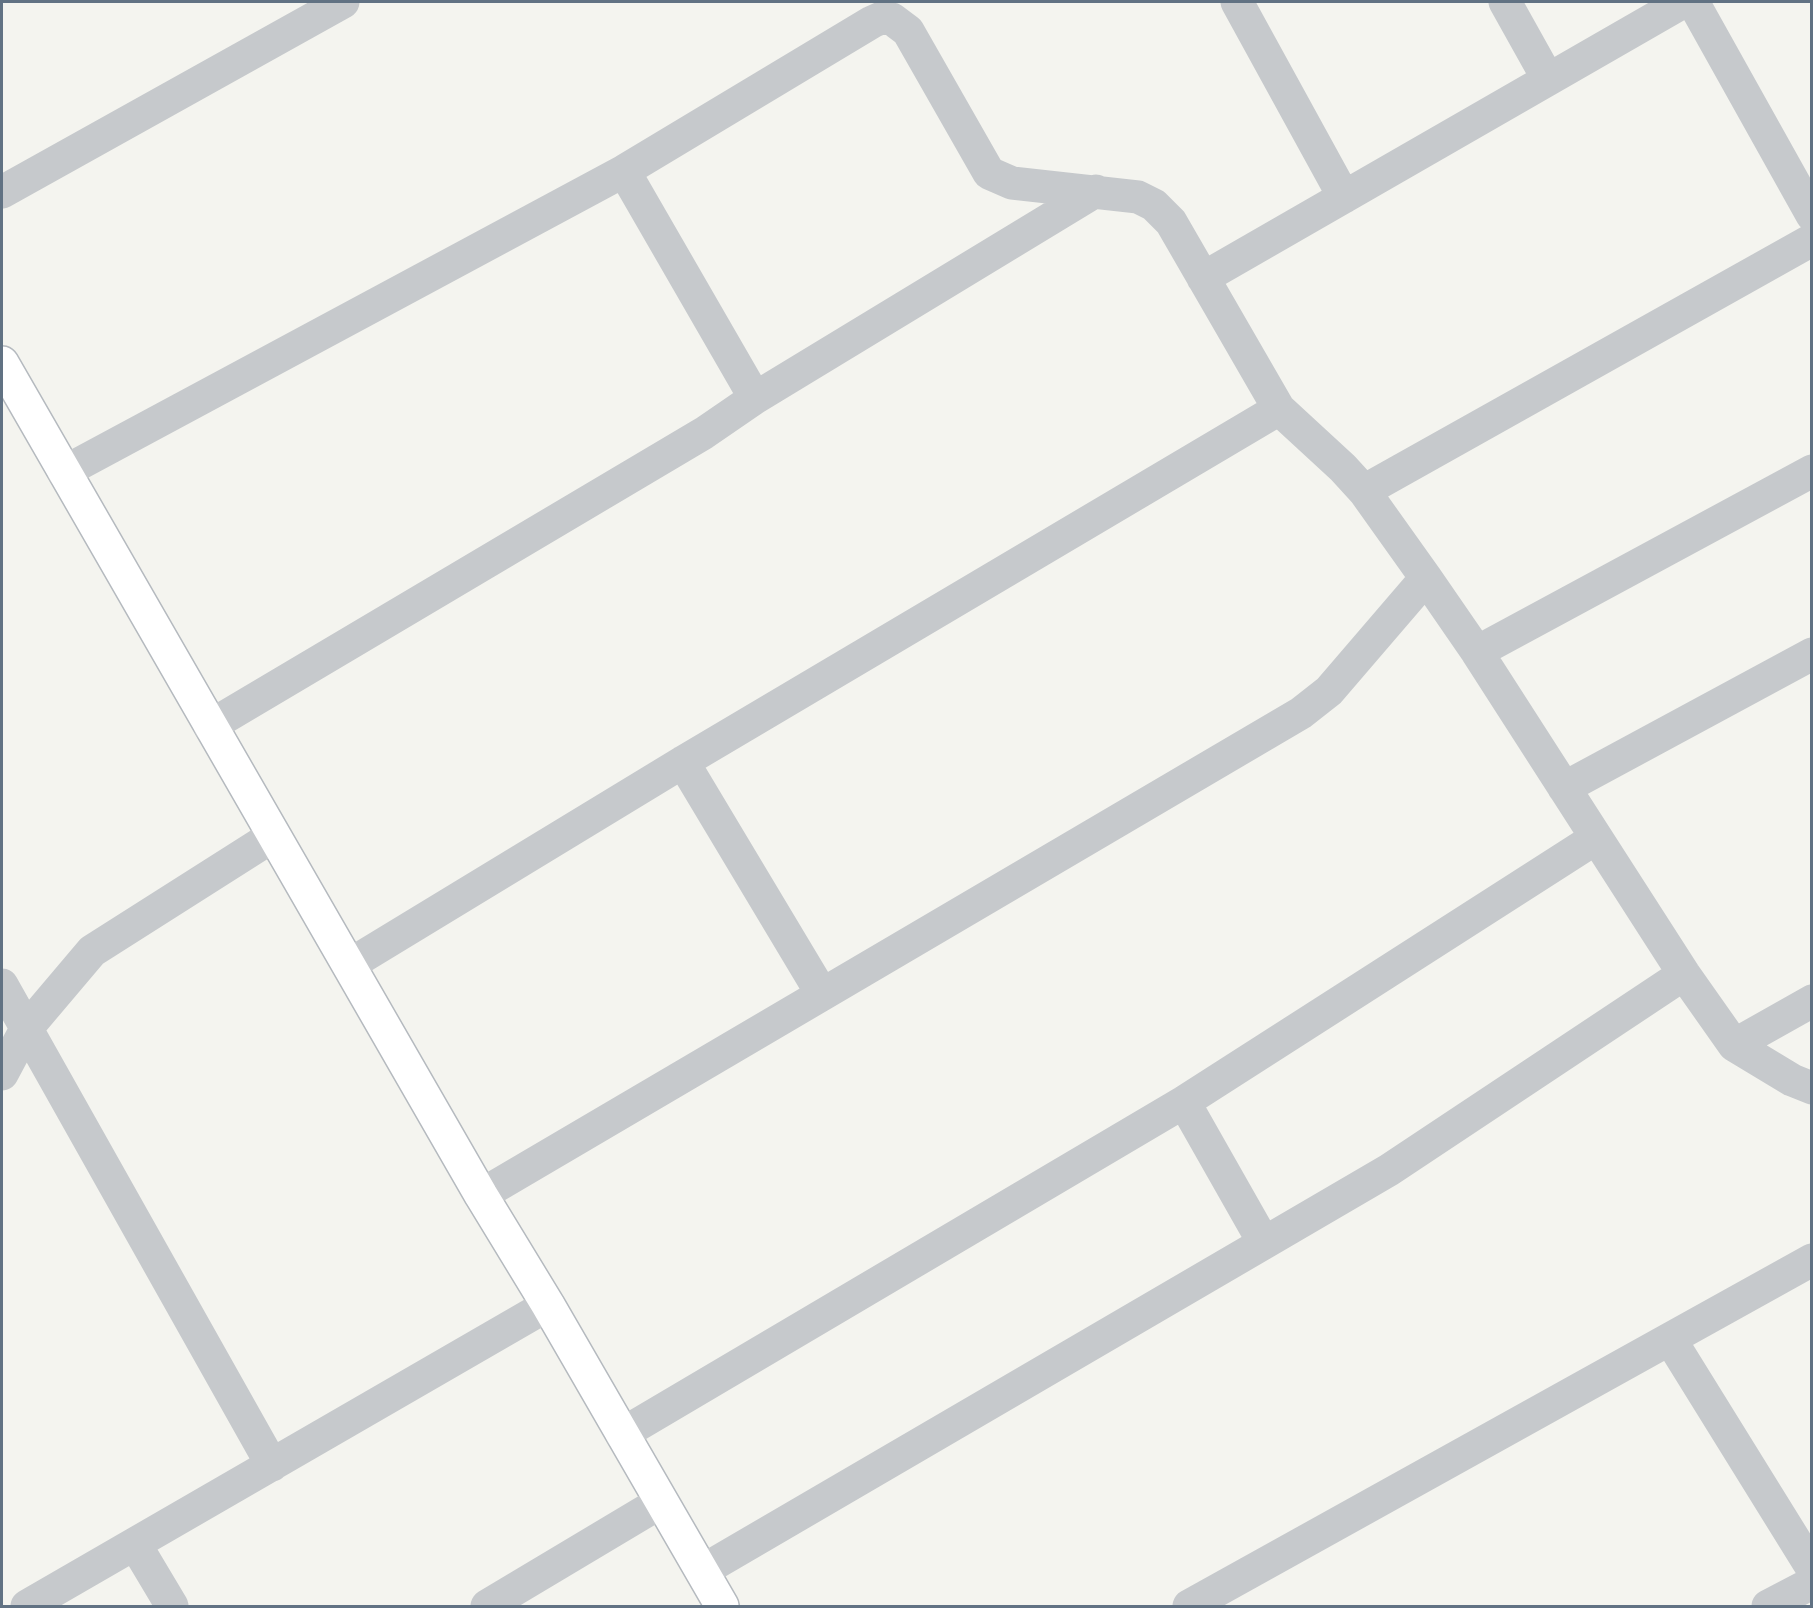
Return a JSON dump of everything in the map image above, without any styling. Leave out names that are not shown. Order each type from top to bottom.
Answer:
[{"type":"main road","points":[[2,363],[273,836],[722,1606]]},
{"type":"street","points":[[2,192],[343,2]]},
{"type":"street","points":[[1237,2],[1344,197]]},
{"type":"street","points":[[1505,2],[1548,80]]},
{"type":"street","points":[[1203,278],[1683,2]]},
{"type":"street","points":[[1693,2],[1812,215]]},
{"type":"street","points":[[64,472],[624,171],[881,18],[892,19],[908,31],[989,173],[1012,183],[1138,197],[1154,205],[1170,222],[1279,409],[1364,491],[1477,652],[1684,974],[1734,1045],[1792,1080],[1812,1088]]},
{"type":"street","points":[[624,171],[755,398]]},
{"type":"street","points":[[210,726],[693,439],[755,398],[1096,191]]},
{"type":"street","points":[[1364,491],[1812,240]]},
{"type":"street","points":[[349,965],[683,762],[1279,409]]},
{"type":"street","points":[[1477,652],[1812,471]]},
{"type":"street","points":[[481,1195],[1300,713],[1329,691],[1426,579]]},
{"type":"street","points":[[1564,788],[1812,654]]},
{"type":"street","points":[[683,762],[822,994]]},
{"type":"street","points":[[2,1074],[26,1029],[92,951],[273,836]]},
{"type":"street","points":[[622,1434],[1184,1102],[1596,838]]},
{"type":"street","points":[[702,1571],[1389,1170],[1684,974]]},
{"type":"street","points":[[2,985],[272,1465]]},
{"type":"street","points":[[1734,1045],[1812,1001]]},
{"type":"street","points":[[1184,1102],[1264,1243]]},
{"type":"street","points":[[1189,1606],[1812,1260]]},
{"type":"street","points":[[27,1606],[548,1305]]},
{"type":"street","points":[[1670,1339],[1812,1568]]},
{"type":"street","points":[[487,1606],[661,1502]]},
{"type":"street","points":[[135,1544],[172,1606]]},
{"type":"street","points":[[1768,1606],[1812,1583]]}]
